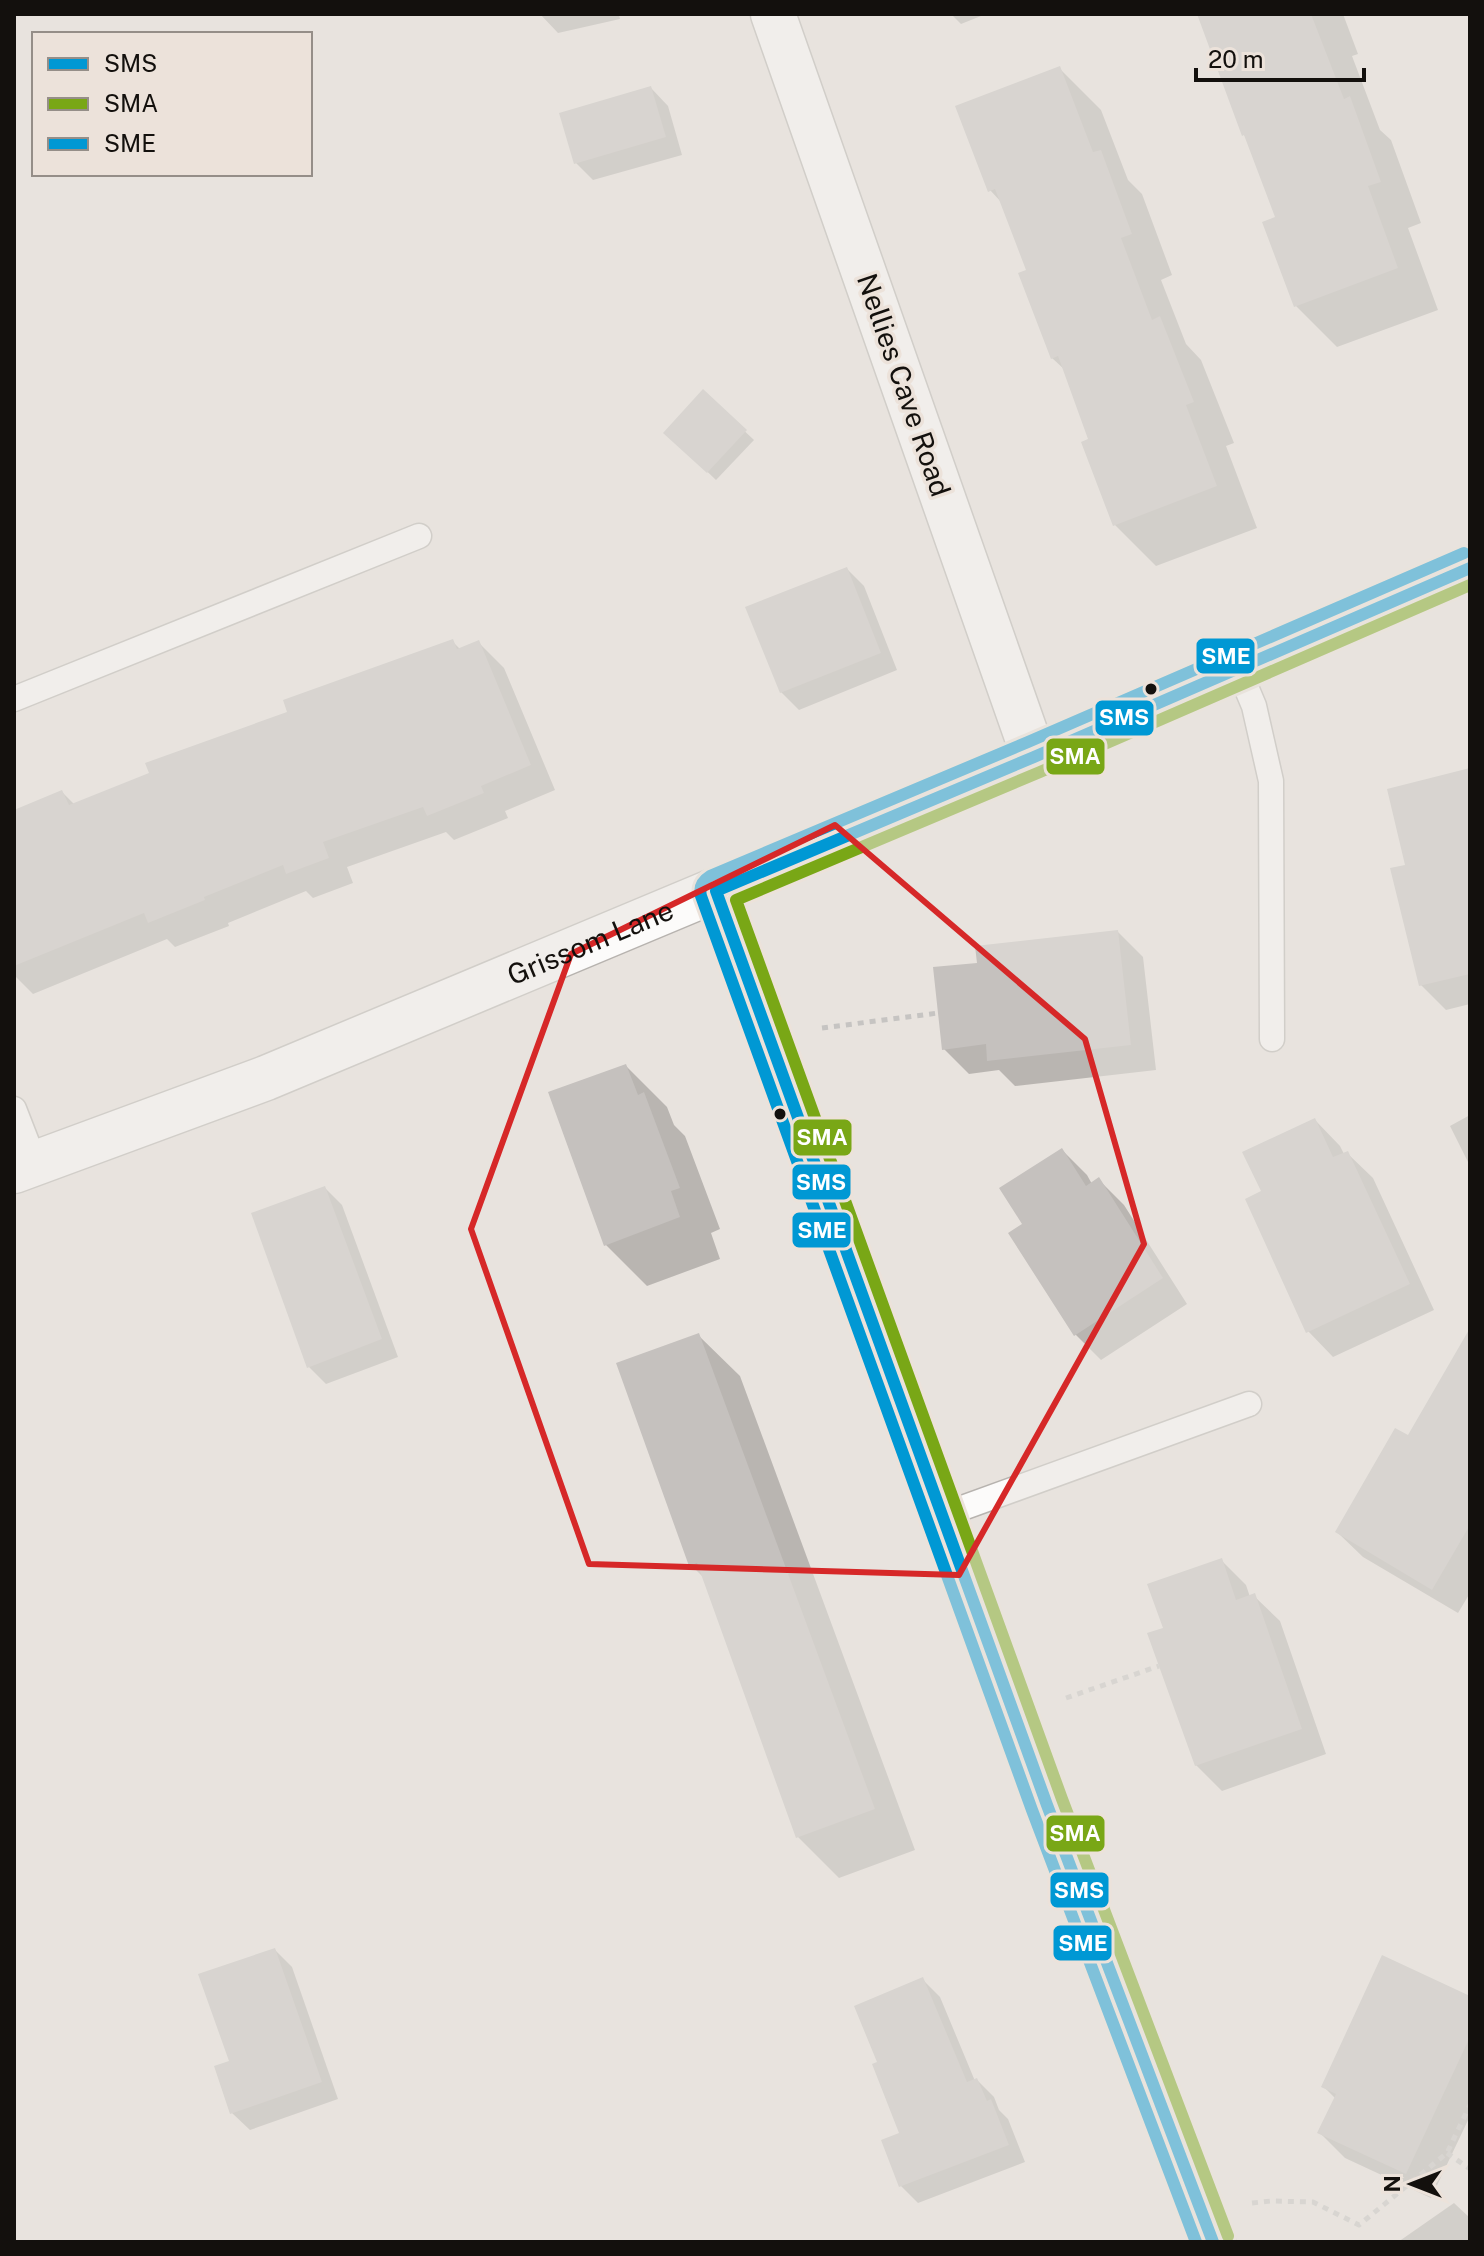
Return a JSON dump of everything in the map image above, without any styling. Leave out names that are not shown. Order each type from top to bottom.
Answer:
[{"type":"street","name":"Nellies Cave Road","points":[[773,14],[1034,757]]},
{"type":"street","name":"Grissom Lane","points":[[25,1167],[266,1078],[1034,757],[1470,568]]},
{"type":"street","points":[[716,891],[1052,1820],[1213,2242]]},
{"type":"lane","points":[[14,699],[419,536]]},
{"type":"lane","points":[[1238,668],[1254,706],[1271,781],[1272,1039]]},
{"type":"lane","points":[[14,1109],[25,1167]]},
{"type":"lane","points":[[943,1515],[1249,1404]]},
{"type":"path","points":[[822,1028],[938,1013]]},
{"type":"path","points":[[1066,1698],[1159,1666]]},
{"type":"path","points":[[1248,2204],[1313,2202],[1359,2225],[1447,2153],[1470,2105]]},
{"type":"path","points":[[1447,2153],[1470,2169]]},
{"type":"highlighted area","points":[[835,825],[1085,1039],[1144,1244],[959,1575],[589,1564],[471,1229],[571,954]]},
{"type":"building","points":[[1197,14],[1311,14],[1344,99],[1350,96],[1381,182],[1368,186],[1398,268],[1294,307],[1262,222],[1275,217]]},
{"type":"building","points":[[1060,66],[1093,152],[1101,150],[1132,234],[1121,238],[1152,320],[1160,316],[1194,402],[1186,405],[1217,486],[1113,526],[1081,442],[1088,439],[1058,356],[1051,359],[1018,273],[1026,270],[995,189],[988,192],[955,106]]},
{"type":"building","points":[[651,86],[666,137],[574,164],[559,113]]},
{"type":"building","points":[[703,389],[747,430],[707,473],[663,433]]},
{"type":"building","points":[[847,567],[881,653],[780,693],[745,607]]},
{"type":"building","points":[[453,639],[457,649],[479,640],[531,765],[481,786],[484,793],[427,816],[423,807],[323,842],[329,858],[286,874],[283,865],[148,923],[144,913],[14,966],[14,810],[62,790],[69,805],[149,773],[145,763],[287,712],[283,700]]},
{"type":"building","points":[[1470,768],[1470,974],[1419,986],[1390,868],[1405,865],[1387,789]]},
{"type":"building","points":[[1118,930],[1131,1045],[987,1061],[986,1044],[942,1050],[933,967],[977,963],[975,946]]},
{"type":"building","points":[[626,1064],[638,1095],[644,1092],[680,1188],[671,1191],[680,1217],[604,1246],[548,1092]]},
{"type":"building","points":[[1315,1118],[1333,1157],[1348,1151],[1410,1284],[1306,1333],[1245,1199],[1261,1191],[1242,1152]]},
{"type":"building","points":[[1062,1148],[1086,1186],[1099,1177],[1163,1278],[1074,1336],[1008,1233],[1022,1224],[999,1188]]},
{"type":"building","points":[[325,1186],[382,1339],[307,1368],[251,1213]]},
{"type":"building","points":[[1470,1328],[1470,1525],[1432,1590],[1335,1532],[1395,1428],[1408,1435]]},
{"type":"building","points":[[699,1333],[875,1809],[796,1838],[697,1563],[689,1566],[616,1363]]},
{"type":"building","points":[[1222,1558],[1236,1600],[1255,1593],[1302,1729],[1195,1766],[1147,1633],[1163,1628],[1147,1584]]},
{"type":"building","points":[[275,1948],[322,2082],[230,2114],[214,2066],[229,2061],[198,1974]]},
{"type":"building","points":[[1382,1955],[1470,1996],[1470,2037],[1406,2174],[1317,2133],[1336,2094],[1321,2087]]},
{"type":"building","points":[[923,1977],[967,2082],[977,2078],[987,2101],[991,2099],[1009,2145],[899,2187],[881,2140],[899,2133],[872,2064],[877,2062],[854,2006]]},
{"type":"transit line","name":"SME","points":[[1196,2242],[1032,1810],[701,896],[701,887],[710,876],[1464,553]]},
{"type":"transit line","name":"SMS","points":[[1213,2242],[1047,1805],[716,891],[1470,568]]},
{"type":"transit line","name":"SMA","points":[[1228,2236],[1062,1799],[736,900],[1470,585]]}]
